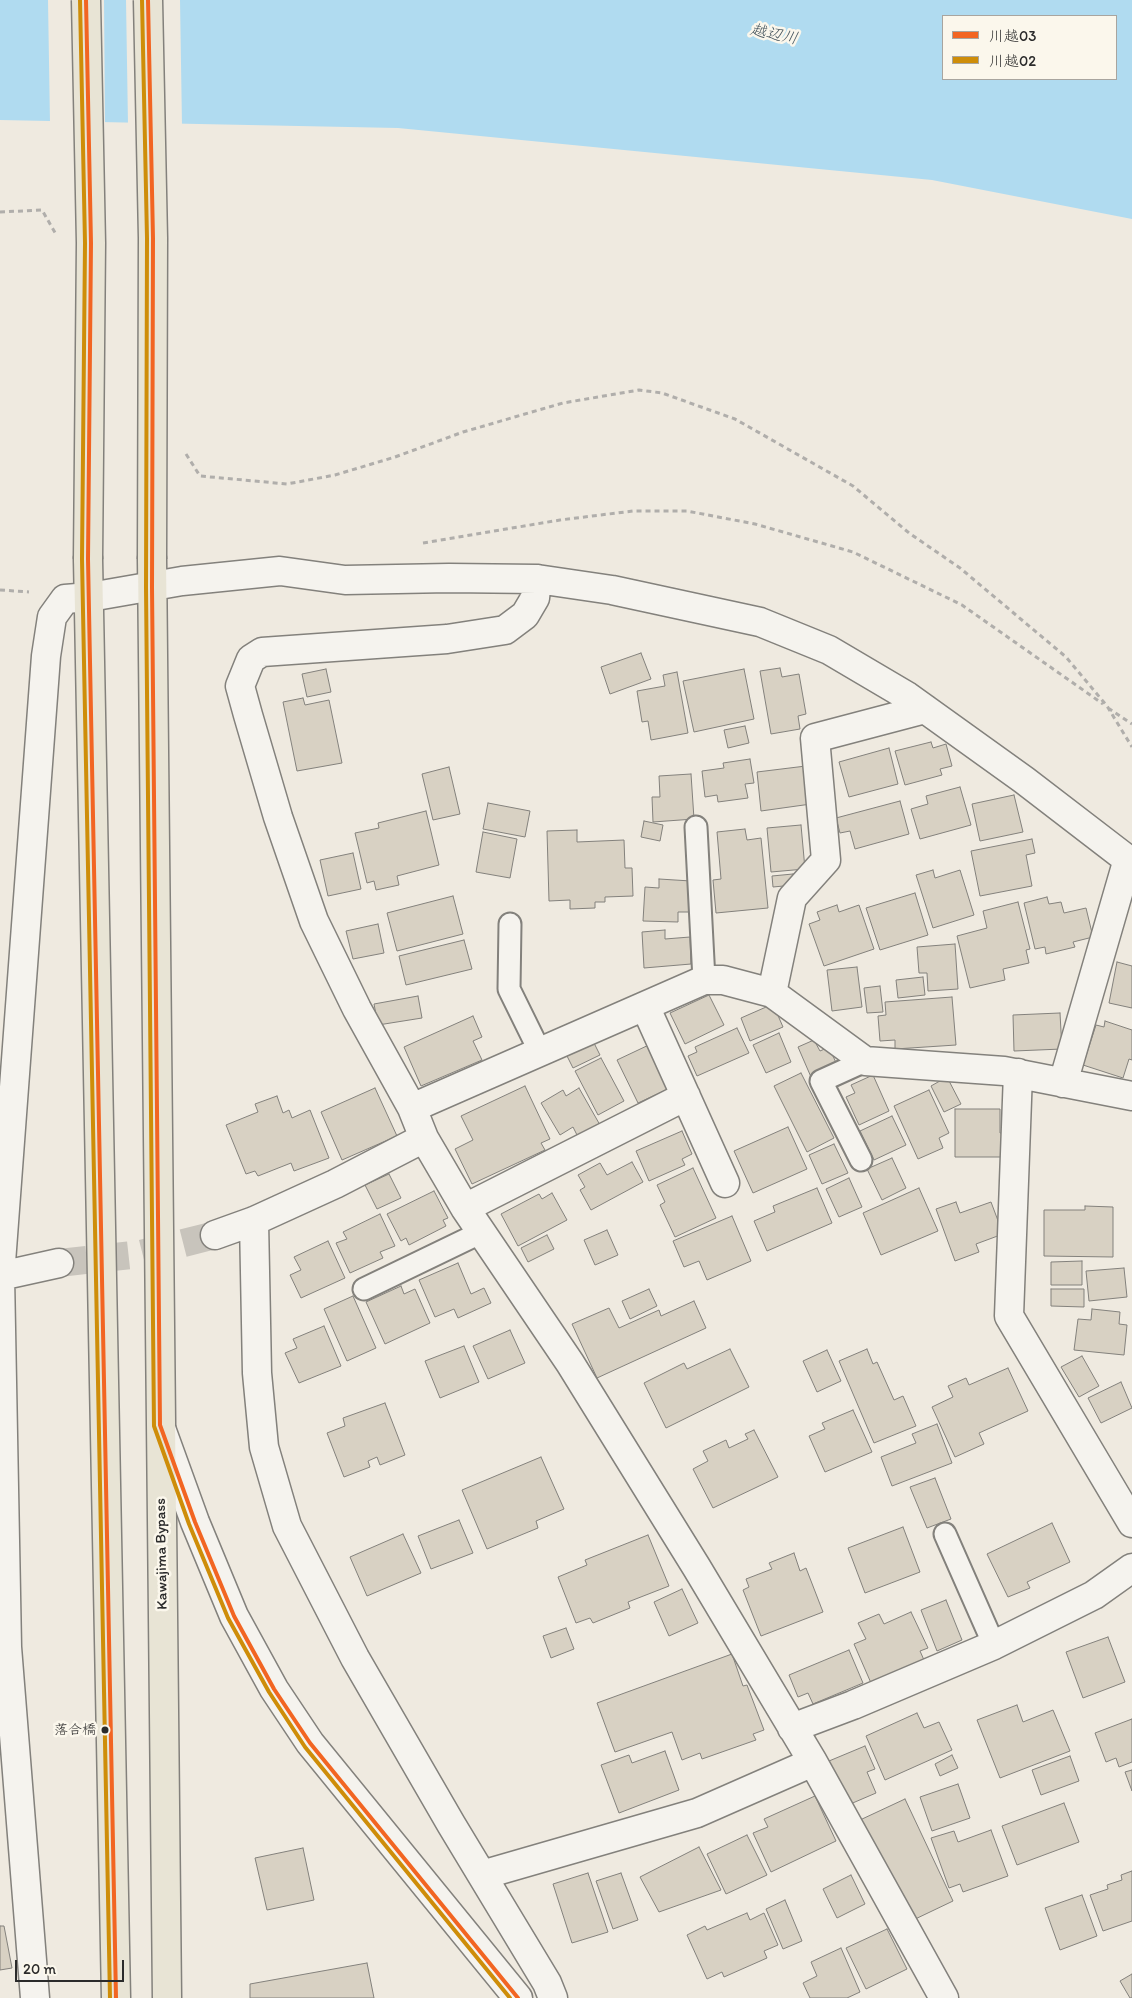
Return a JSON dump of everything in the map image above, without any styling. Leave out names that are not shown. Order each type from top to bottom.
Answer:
[{"type":"highway","points":[[86,0],[91,243],[88,559],[116,1998]]},
{"type":"highway","name":"Kawajima Bypass","points":[[148,0],[153,238],[152,587],[160,1425],[168,1998]]},
{"type":"street","points":[[35,1998],[7,1646],[0,1276],[46,656],[52,617],[65,599],[90,597],[182,581],[280,571],[345,580],[537,579],[612,590],[760,622],[828,650],[925,709],[1024,780],[1130,861],[1063,1083]]},
{"type":"street","points":[[537,579],[535,598],[525,616],[505,630],[447,639],[262,652],[251,659],[240,686],[278,817],[314,921],[357,1009],[412,1108],[424,1138],[465,1208],[570,1363],[692,1560],[813,1762],[944,1998]]},
{"type":"street","points":[[772,993],[792,898],[826,860],[814,738],[925,709]]},
{"type":"street","points":[[412,1108],[704,980],[723,980],[772,993],[865,1061],[1018,1073],[1132,1096]]},
{"type":"street","points":[[645,1006],[725,1183]]},
{"type":"street","points":[[1018,1073],[1009,1316],[1132,1523]]},
{"type":"street","points":[[465,1208],[686,1096]]},
{"type":"street","points":[[215,1234],[254,1221],[335,1184],[424,1138]]},
{"type":"street","points":[[254,1221],[257,1373],[264,1447],[287,1526],[354,1658],[548,1983],[553,1998]]},
{"type":"street","points":[[0,1276],[59,1263]]},
{"type":"street","points":[[160,1425],[195,1522],[234,1616],[274,1689],[310,1743],[518,1998]]},
{"type":"street","points":[[792,1728],[854,1705],[994,1645],[1094,1595],[1132,1568]]},
{"type":"street","points":[[0,1620],[7,1646]]},
{"type":"street","points":[[482,1875],[698,1813],[813,1762]]},
{"type":"lane","points":[[696,827],[704,980]]},
{"type":"lane","points":[[510,924],[509,989],[540,1052]]},
{"type":"lane","points":[[861,1160],[822,1081],[865,1061]]},
{"type":"lane","points":[[364,1289],[482,1232]]},
{"type":"lane","points":[[945,1534],[994,1645]]},
{"type":"path","points":[[0,212],[42,210],[62,244]]},
{"type":"path","points":[[184,450],[200,476],[287,484],[335,475],[395,457],[463,432],[563,403],[639,390],[662,393],[735,419],[853,486],[909,533],[967,574],[1066,657],[1106,706],[1132,747]]},
{"type":"path","points":[[416,544],[560,520],[633,511],[687,511],[755,524],[853,552],[962,605],[1132,724]]},
{"type":"water","name":"越辺川","points":[[0,0],[1132,0],[1132,219],[932,180],[398,128],[0,120]]},
{"type":"pier","points":[[48,0],[104,0],[105,124],[50,123]]},
{"type":"pier","points":[[126,0],[180,0],[182,126],[128,125]]},
{"type":"building","points":[[641,653],[651,679],[610,694],[601,667]]},
{"type":"building","points":[[780,668],[782,677],[799,674],[806,714],[798,716],[800,729],[771,734],[760,671]]},
{"type":"building","points":[[326,669],[331,692],[307,697],[302,674]]},
{"type":"building","points":[[744,669],[754,719],[694,732],[683,681]]},
{"type":"building","points":[[677,672],[688,733],[651,740],[648,721],[642,722],[637,691],[665,686],[663,675]]},
{"type":"building","points":[[303,698],[305,705],[329,700],[342,763],[297,771],[283,702]]},
{"type":"building","points":[[745,726],[749,743],[728,748],[724,730]]},
{"type":"building","points":[[931,742],[933,748],[946,744],[952,766],[940,769],[942,775],[905,785],[895,751]]},
{"type":"building","points":[[889,748],[898,784],[849,797],[839,762]]},
{"type":"building","points":[[750,759],[754,783],[745,784],[748,798],[718,802],[717,795],[705,797],[702,771],[724,768],[723,763]]},
{"type":"building","points":[[806,766],[811,804],[761,811],[757,772]]},
{"type":"building","points":[[449,767],[460,814],[433,820],[422,774]]},
{"type":"building","points":[[691,774],[694,819],[653,822],[652,797],[660,797],[659,776]]},
{"type":"building","points":[[960,787],[971,825],[920,839],[911,809],[928,804],[926,796]]},
{"type":"building","points":[[1014,795],[1023,832],[980,841],[972,804]]},
{"type":"building","points":[[900,801],[909,834],[855,849],[850,831],[840,833],[836,818]]},
{"type":"building","points":[[488,803],[530,811],[525,837],[483,829]]},
{"type":"building","points":[[426,811],[439,865],[397,876],[399,885],[376,890],[374,881],[367,883],[355,833],[379,828],[378,823]]},
{"type":"building","points":[[644,821],[663,825],[660,841],[641,837]]},
{"type":"building","points":[[801,825],[805,869],[771,872],[767,828]]},
{"type":"building","points":[[745,829],[747,840],[761,838],[768,908],[716,913],[713,880],[721,879],[717,832]]},
{"type":"building","points":[[577,830],[577,842],[624,840],[625,868],[632,868],[633,896],[605,897],[605,902],[595,902],[595,908],[570,909],[570,900],[549,901],[547,831]]},
{"type":"building","points":[[483,832],[517,839],[510,878],[476,872]]},
{"type":"building","points":[[1032,839],[1035,853],[1026,855],[1032,886],[980,896],[971,851]]},
{"type":"building","points":[[353,853],[361,889],[328,896],[320,860]]},
{"type":"building","points":[[933,870],[935,878],[960,870],[974,915],[933,928],[916,875]]},
{"type":"building","points":[[793,874],[794,885],[773,887],[772,876]]},
{"type":"building","points":[[659,879],[691,881],[689,912],[678,912],[678,922],[643,921],[645,887],[659,888]]},
{"type":"building","points":[[915,893],[928,935],[880,950],[866,908]]},
{"type":"building","points":[[453,896],[463,934],[397,951],[387,913]]},
{"type":"building","points":[[1047,897],[1049,904],[1061,902],[1064,913],[1086,908],[1093,937],[1073,942],[1075,947],[1046,954],[1045,947],[1035,949],[1024,903]]},
{"type":"building","points":[[1018,902],[1030,949],[1026,950],[1029,963],[1003,969],[1005,980],[970,988],[957,936],[987,928],[983,911]]},
{"type":"building","points":[[837,905],[839,912],[859,905],[874,949],[824,966],[809,924],[820,920],[817,912]]},
{"type":"building","points":[[378,924],[384,953],[353,959],[346,931]]},
{"type":"building","points":[[665,930],[665,939],[690,937],[691,964],[644,968],[642,932]]},
{"type":"building","points":[[464,940],[472,969],[406,985],[399,956]]},
{"type":"building","points":[[955,944],[958,989],[928,991],[927,973],[919,973],[917,947]]},
{"type":"building","points":[[1117,962],[1132,966],[1132,1008],[1109,1003]]},
{"type":"building","points":[[857,967],[862,1007],[832,1011],[827,970]]},
{"type":"building","points":[[923,977],[925,995],[898,998],[896,980]]},
{"type":"building","points":[[880,986],[883,1012],[867,1013],[864,988]]},
{"type":"building","points":[[709,995],[724,1025],[685,1044],[670,1013]]},
{"type":"building","points":[[418,996],[422,1018],[378,1025],[374,1004]]},
{"type":"building","points":[[952,997],[956,1045],[895,1049],[895,1040],[880,1041],[878,1016],[886,1015],[885,1002]]},
{"type":"building","points":[[773,1004],[783,1027],[750,1041],[741,1018]]},
{"type":"building","points":[[1060,1013],[1062,1049],[1014,1051],[1013,1015]]},
{"type":"building","points":[[473,1016],[482,1037],[473,1041],[482,1060],[421,1086],[404,1047]]},
{"type":"building","points":[[1105,1021],[1132,1030],[1132,1060],[1129,1059],[1123,1078],[1083,1065],[1096,1025],[1104,1027]]},
{"type":"building","points":[[737,1028],[749,1053],[697,1076],[688,1056],[697,1052],[695,1047]]},
{"type":"building","points":[[779,1033],[791,1062],[766,1073],[753,1045]]},
{"type":"building","points":[[814,1040],[820,1051],[829,1047],[837,1065],[811,1077],[798,1047]]},
{"type":"building","points":[[593,1041],[600,1055],[573,1068],[566,1054]]},
{"type":"building","points":[[653,1043],[668,1089],[638,1103],[617,1060]]},
{"type":"building","points":[[601,1058],[624,1101],[598,1115],[575,1071]]},
{"type":"building","points":[[801,1073],[834,1138],[807,1152],[774,1086]]},
{"type":"building","points":[[873,1075],[889,1111],[859,1125],[846,1097],[855,1093],[851,1085]]},
{"type":"building","points":[[947,1077],[961,1104],[944,1112],[931,1086]]},
{"type":"building","points":[[525,1086],[550,1139],[541,1143],[545,1150],[472,1184],[455,1149],[473,1140],[461,1116]]},
{"type":"building","points":[[375,1088],[397,1136],[342,1160],[321,1112]]},
{"type":"building","points":[[579,1088],[600,1125],[578,1137],[573,1127],[560,1135],[541,1103],[563,1090],[566,1096]]},
{"type":"building","points":[[929,1090],[949,1133],[939,1138],[943,1148],[918,1159],[894,1106]]},
{"type":"building","points":[[277,1096],[283,1113],[289,1110],[292,1118],[310,1110],[329,1158],[294,1171],[291,1163],[258,1176],[255,1171],[246,1174],[226,1125],[258,1112],[255,1104]]},
{"type":"building","points":[[955,1109],[1000,1109],[1000,1133],[1005,1133],[1004,1157],[955,1157]]},
{"type":"building","points":[[892,1116],[906,1145],[874,1160],[860,1131]]},
{"type":"building","points":[[788,1127],[807,1169],[753,1193],[734,1151]]},
{"type":"building","points":[[682,1131],[692,1154],[682,1159],[685,1165],[649,1181],[636,1151]]},
{"type":"building","points":[[834,1144],[848,1173],[822,1184],[809,1155]]},
{"type":"building","points":[[892,1158],[906,1188],[882,1200],[867,1169]]},
{"type":"building","points":[[632,1162],[643,1182],[591,1210],[580,1190],[585,1187],[578,1175],[600,1163],[607,1175]]},
{"type":"building","points":[[693,1168],[716,1218],[675,1237],[660,1205],[665,1202],[657,1185]]},
{"type":"building","points":[[389,1174],[401,1198],[377,1209],[365,1185]]},
{"type":"building","points":[[849,1178],[862,1207],[839,1217],[826,1189]]},
{"type":"building","points":[[817,1188],[832,1223],[767,1251],[754,1221],[775,1212],[773,1206]]},
{"type":"building","points":[[919,1188],[938,1231],[881,1255],[863,1213]]},
{"type":"building","points":[[434,1191],[448,1218],[443,1220],[446,1226],[409,1245],[406,1238],[401,1241],[387,1214]]},
{"type":"building","points":[[552,1193],[567,1220],[518,1246],[501,1214],[539,1194],[542,1199]]},
{"type":"building","points":[[956,1202],[960,1213],[991,1202],[1003,1234],[976,1244],[979,1252],[955,1261],[936,1209]]},
{"type":"building","points":[[1085,1206],[1113,1207],[1113,1257],[1044,1256],[1044,1210],[1085,1210]]},
{"type":"building","points":[[380,1214],[395,1246],[380,1252],[383,1258],[350,1273],[336,1243],[347,1239],[343,1232]]},
{"type":"building","points":[[732,1216],[751,1261],[707,1280],[699,1261],[684,1267],[673,1241]]},
{"type":"building","points":[[607,1230],[618,1255],[595,1265],[584,1240]]},
{"type":"building","points":[[547,1235],[554,1249],[528,1262],[521,1248]]},
{"type":"building","points":[[328,1241],[345,1278],[301,1298],[290,1275],[301,1270],[294,1257]]},
{"type":"building","points":[[1082,1261],[1082,1285],[1051,1285],[1051,1262]]},
{"type":"building","points":[[458,1263],[471,1294],[484,1288],[491,1303],[458,1318],[454,1309],[435,1317],[419,1280]]},
{"type":"building","points":[[1124,1268],[1127,1297],[1089,1301],[1086,1271]]},
{"type":"building","points":[[401,1286],[404,1294],[415,1289],[430,1323],[385,1344],[366,1302]]},
{"type":"building","points":[[649,1289],[657,1306],[630,1319],[622,1301]]},
{"type":"building","points":[[1051,1289],[1084,1289],[1084,1307],[1051,1306]]},
{"type":"building","points":[[353,1296],[376,1348],[347,1361],[324,1309]]},
{"type":"building","points":[[694,1301],[706,1328],[597,1378],[572,1324],[609,1308],[619,1328],[659,1310],[661,1316]]},
{"type":"building","points":[[1092,1309],[1120,1312],[1119,1324],[1127,1325],[1124,1355],[1074,1350],[1078,1319],[1091,1320]]},
{"type":"building","points":[[324,1326],[341,1366],[299,1383],[285,1353],[297,1348],[293,1339]]},
{"type":"building","points":[[510,1330],[525,1363],[488,1379],[473,1346]]},
{"type":"building","points":[[464,1346],[479,1382],[440,1398],[425,1361]]},
{"type":"building","points":[[730,1349],[749,1387],[666,1428],[644,1383],[684,1363],[687,1369]]},
{"type":"building","points":[[867,1349],[873,1364],[877,1362],[894,1400],[903,1396],[916,1426],[874,1443],[839,1361]]},
{"type":"building","points":[[827,1350],[841,1381],[817,1392],[803,1361]]},
{"type":"building","points":[[1082,1356],[1099,1386],[1079,1397],[1061,1367]]},
{"type":"building","points":[[1008,1368],[1028,1411],[979,1433],[984,1444],[955,1457],[932,1407],[953,1397],[948,1386],[966,1378],[969,1385]]},
{"type":"building","points":[[1121,1382],[1132,1408],[1101,1423],[1088,1398]]},
{"type":"building","points":[[385,1403],[405,1455],[380,1465],[377,1457],[368,1461],[370,1467],[344,1477],[327,1433],[345,1426],[343,1418]]},
{"type":"building","points":[[853,1410],[872,1452],[825,1472],[809,1436],[825,1429],[822,1423]]},
{"type":"building","points":[[937,1424],[952,1463],[892,1486],[881,1457],[916,1443],[912,1434]]},
{"type":"building","points":[[754,1430],[778,1477],[713,1508],[693,1469],[708,1461],[703,1451],[726,1440],[729,1448],[748,1439],[745,1434]]},
{"type":"building","points":[[541,1457],[564,1509],[536,1521],[538,1528],[487,1549],[462,1490]]},
{"type":"building","points":[[935,1478],[951,1519],[927,1528],[910,1487]]},
{"type":"building","points":[[459,1520],[473,1553],[431,1569],[418,1536]]},
{"type":"building","points":[[1052,1523],[1070,1562],[1027,1582],[1030,1588],[1008,1597],[987,1554]]},
{"type":"building","points":[[903,1527],[920,1572],[865,1593],[848,1548]]},
{"type":"building","points":[[403,1534],[421,1573],[367,1596],[350,1557]]},
{"type":"building","points":[[648,1535],[669,1586],[628,1602],[630,1608],[593,1623],[590,1618],[576,1623],[558,1577],[587,1565],[585,1560]]},
{"type":"building","points":[[794,1553],[800,1571],[806,1568],[823,1612],[761,1636],[743,1590],[749,1587],[746,1579],[772,1569],[769,1563]]},
{"type":"building","points":[[682,1589],[698,1623],[669,1636],[654,1602]]},
{"type":"building","points":[[946,1600],[962,1640],[937,1651],[921,1610]]},
{"type":"building","points":[[911,1612],[928,1648],[920,1651],[924,1660],[871,1683],[854,1644],[866,1639],[858,1623],[879,1614],[884,1624]]},
{"type":"building","points":[[566,1628],[574,1649],[551,1658],[543,1636]]},
{"type":"building","points":[[1108,1637],[1125,1682],[1083,1698],[1066,1652]]},
{"type":"building","points":[[849,1650],[863,1683],[813,1704],[808,1693],[798,1697],[789,1675]]},
{"type":"building","points":[[732,1654],[743,1686],[747,1685],[764,1730],[753,1734],[756,1740],[702,1759],[700,1753],[682,1760],[672,1732],[615,1752],[597,1703]]},
{"type":"building","points":[[1017,1705],[1023,1722],[1053,1710],[1070,1751],[1000,1778],[977,1720]]},
{"type":"building","points":[[917,1713],[924,1728],[939,1722],[952,1750],[885,1780],[866,1736]]},
{"type":"building","points":[[1132,1719],[1132,1762],[1119,1767],[1116,1758],[1106,1762],[1095,1733]]},
{"type":"building","points":[[865,1746],[875,1769],[867,1772],[876,1793],[848,1805],[829,1761]]},
{"type":"building","points":[[665,1751],[679,1790],[619,1813],[601,1765],[629,1755],[632,1763]]},
{"type":"building","points":[[952,1755],[958,1768],[940,1776],[935,1764]]},
{"type":"building","points":[[1070,1756],[1079,1781],[1041,1795],[1032,1770]]},
{"type":"building","points":[[1132,1770],[1132,1791],[1125,1772]]},
{"type":"building","points":[[958,1784],[970,1818],[932,1831],[920,1797]]},
{"type":"building","points":[[815,1796],[836,1841],[771,1872],[753,1833],[768,1827],[764,1819]]},
{"type":"building","points":[[905,1799],[953,1901],[909,1922],[860,1820]]},
{"type":"building","points":[[1064,1803],[1079,1842],[1017,1865],[1002,1826]]},
{"type":"building","points":[[991,1830],[1008,1876],[963,1892],[960,1884],[949,1888],[931,1838],[954,1831],[958,1842]]},
{"type":"building","points":[[747,1835],[767,1875],[726,1894],[707,1854]]},
{"type":"building","points":[[699,1847],[721,1890],[659,1912],[640,1877]]},
{"type":"building","points":[[303,1848],[314,1900],[267,1910],[255,1858]]},
{"type":"building","points":[[1132,1871],[1132,1921],[1103,1931],[1090,1895],[1108,1889],[1107,1885],[1122,1880],[1121,1875]]},
{"type":"building","points":[[588,1873],[608,1932],[572,1943],[553,1884]]},
{"type":"building","points":[[621,1873],[638,1920],[613,1929],[596,1881]]},
{"type":"building","points":[[851,1875],[865,1904],[837,1918],[823,1889]]},
{"type":"building","points":[[1082,1895],[1097,1936],[1060,1950],[1045,1908]]},
{"type":"building","points":[[785,1900],[802,1941],[783,1949],[766,1909]]},
{"type":"building","points":[[747,1913],[750,1920],[764,1913],[778,1945],[764,1951],[767,1958],[724,1977],[722,1972],[707,1979],[687,1935],[705,1926],[707,1930]]},
{"type":"building","points":[[0,1926],[4,1926],[12,1968],[0,1970]]},
{"type":"building","points":[[887,1929],[907,1969],[866,1989],[846,1948]]},
{"type":"building","points":[[841,1948],[860,1992],[847,1998],[810,1998],[803,1983],[817,1976],[811,1962]]},
{"type":"building","points":[[367,1963],[374,1998],[250,1998],[250,1984]]},
{"type":"building","points":[[1132,1974],[1132,1998],[1130,1998],[1120,1981]]},
{"type":"tunnel","points":[[59,1263],[141,1254],[215,1235]]},
{"type":"transit line","name":"川越02","points":[[80,0],[85,243],[82,559],[110,1998]]},
{"type":"transit line","name":"川越03","points":[[86,0],[91,243],[88,559],[116,1998]]},
{"type":"transit line","name":"川越02","points":[[142,0],[147,238],[146,587],[154,1426],[189,1524],[228,1618],[269,1692],[305,1747],[510,1998]]},
{"type":"transit line","name":"川越03","points":[[148,0],[153,238],[152,587],[160,1425],[195,1522],[234,1616],[274,1689],[310,1743],[518,1998]]},
{"type":"place","name":"落合橋","points":[[105,1730]]}]
